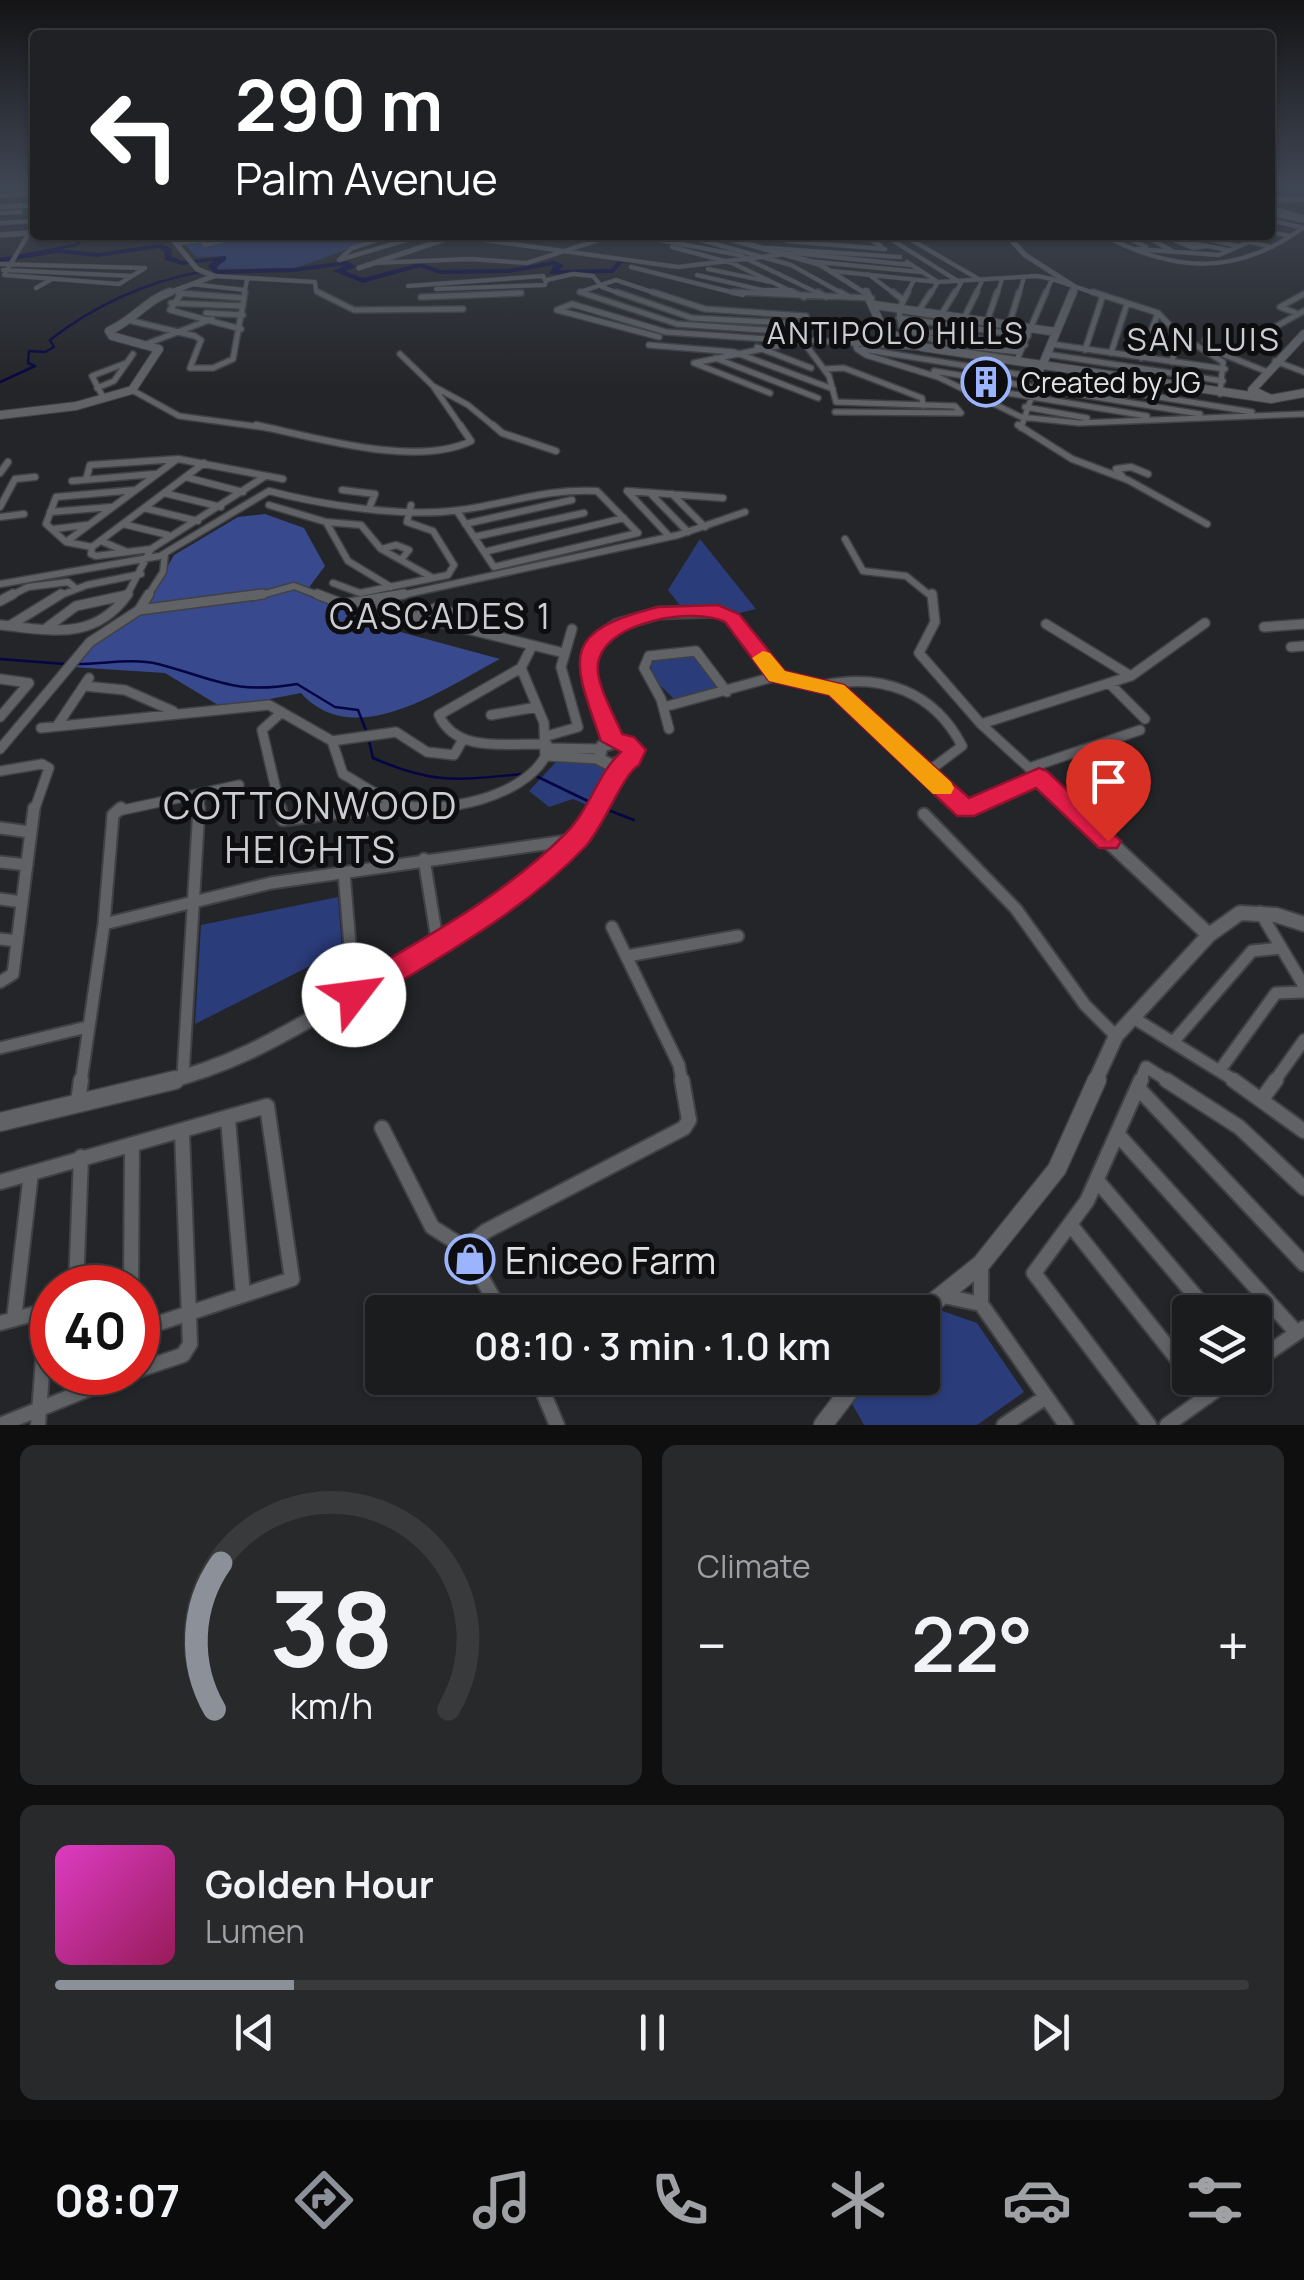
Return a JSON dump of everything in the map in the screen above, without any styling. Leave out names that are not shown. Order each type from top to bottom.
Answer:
[{"type":"street","points":[[186,254],[203,272],[214,276],[316,282],[316,291],[354,310],[463,310]]},
{"type":"street","points":[[345,254],[339,260],[358,254]]},
{"type":"street","points":[[359,268],[399,254]]},
{"type":"street","points":[[372,263],[470,259],[527,263],[556,254]]},
{"type":"street","points":[[587,254],[700,267],[781,284]]},
{"type":"street","points":[[698,254],[781,284],[807,299]]},
{"type":"street","points":[[733,254],[806,283],[828,298]]},
{"type":"street","points":[[759,254],[820,278],[850,298]]},
{"type":"street","points":[[700,267],[785,254]]},
{"type":"street","points":[[788,254],[832,271],[914,280],[1048,278],[1158,314],[1178,334],[1223,362],[1220,394]]},
{"type":"street","points":[[793,254],[911,265]]},
{"type":"street","points":[[853,254],[900,258]]},
{"type":"street","points":[[894,254],[938,282]]},
{"type":"street","points":[[916,254],[961,282]]},
{"type":"street","points":[[937,254],[982,281]]},
{"type":"street","points":[[1025,254],[1075,287]]},
{"type":"street","points":[[1140,254],[1230,264],[1256,254]]},
{"type":"street","points":[[36,288],[90,258]]},
{"type":"street","points":[[805,261],[924,272]]},
{"type":"street","points":[[6,264],[124,265],[145,268],[119,284],[4,275],[6,264]]},
{"type":"street","points":[[6,264],[133,276]]},
{"type":"street","points":[[631,267],[749,296],[850,298],[899,313],[1030,332],[1056,332]]},
{"type":"street","points":[[683,281],[715,271]]},
{"type":"street","points":[[832,271],[873,302],[884,331],[922,348]]},
{"type":"street","points":[[547,280],[578,274],[594,276],[598,285],[692,318],[808,324]]},
{"type":"street","points":[[868,274],[902,300]]},
{"type":"street","points":[[697,275],[762,290],[793,290]]},
{"type":"street","points":[[0,415],[91,403],[132,390],[158,355],[158,349],[149,343],[109,334],[132,322],[151,299],[214,276]]},
{"type":"street","points":[[519,291],[410,288],[543,276],[547,280]]},
{"type":"street","points":[[1008,325],[1024,277]]},
{"type":"street","points":[[987,322],[1002,278]]},
{"type":"street","points":[[1016,362],[1048,278]]},
{"type":"street","points":[[132,322],[180,331],[201,340],[190,368],[198,370],[233,359],[247,280]]},
{"type":"street","points":[[421,297],[519,291],[545,285],[547,280]]},
{"type":"street","points":[[806,338],[677,324],[580,292],[616,280],[705,309],[806,316],[806,338],[840,403],[955,406],[961,413],[835,412]]},
{"type":"street","points":[[914,280],[902,300],[902,326],[916,334],[1020,352]]},
{"type":"street","points":[[964,318],[982,281]]},
{"type":"street","points":[[918,312],[938,282]]},
{"type":"street","points":[[941,315],[961,282]]},
{"type":"street","points":[[191,284],[246,290]]},
{"type":"street","points":[[1019,420],[1075,287]]},
{"type":"street","points":[[170,291],[243,306]]},
{"type":"street","points":[[182,294],[171,303],[170,310],[241,329]]},
{"type":"street","points":[[1300,312],[1280,307],[1304,294]]},
{"type":"street","points":[[1085,350],[1103,296]]},
{"type":"street","points":[[171,303],[243,306]]},
{"type":"street","points":[[663,334],[572,304],[557,310],[663,334],[681,337],[854,337],[1220,394],[1272,399],[1304,393]]},
{"type":"street","points":[[1112,354],[1128,304]]},
{"type":"street","points":[[196,314],[243,306]]},
{"type":"street","points":[[692,318],[705,309]]},
{"type":"street","points":[[1224,356],[1300,312]]},
{"type":"street","points":[[899,313],[964,318],[1030,332]]},
{"type":"street","points":[[1141,358],[1158,314]]},
{"type":"street","points":[[149,343],[212,319]]},
{"type":"street","points":[[916,334],[937,332],[1024,345]]},
{"type":"street","points":[[663,334],[649,345],[734,352],[833,388]]},
{"type":"street","points":[[1172,362],[1178,334]]},
{"type":"street","points":[[1272,399],[1252,390],[1265,371],[1304,334]]},
{"type":"street","points":[[854,337],[857,348]]},
{"type":"street","points":[[770,393],[694,363],[784,340]]},
{"type":"street","points":[[1205,340],[1224,356],[1265,371]]},
{"type":"street","points":[[1050,344],[1225,369]]},
{"type":"street","points":[[754,346],[811,368]]},
{"type":"street","points":[[857,348],[956,385],[1019,420],[1072,459],[1128,480]]},
{"type":"street","points":[[857,348],[1274,416]]},
{"type":"street","points":[[97,388],[114,381],[133,354]]},
{"type":"street","points":[[132,390],[180,417],[223,419],[370,447],[462,449],[471,442],[432,386],[400,354]]},
{"type":"street","points":[[1046,354],[1223,382]]},
{"type":"street","points":[[715,358],[818,398]]},
{"type":"street","points":[[1275,361],[1304,372]]},
{"type":"street","points":[[104,399],[90,379],[126,363]]},
{"type":"street","points":[[824,368],[845,368],[924,399],[923,406]]},
{"type":"street","points":[[915,368],[1222,417]]},
{"type":"street","points":[[956,385],[1165,419]]},
{"type":"street","points":[[432,386],[468,405],[502,433],[556,451]]},
{"type":"street","points":[[1025,407],[1109,422]]},
{"type":"street","points":[[1019,420],[1109,422],[1304,414]]},
{"type":"street","points":[[66,542],[178,459]]},
{"type":"street","points":[[86,480],[90,465],[178,459],[283,480]]},
{"type":"street","points":[[0,473],[8,462]]},
{"type":"street","points":[[136,490],[56,497],[46,524],[66,542],[92,547],[204,464]]},
{"type":"street","points":[[1148,474],[1132,467],[1115,470],[1206,524]]},
{"type":"street","points":[[72,481],[157,474]]},
{"type":"street","points":[[0,507],[5,486],[15,479],[35,477]]},
{"type":"street","points":[[4,625],[76,632],[118,608],[141,574],[144,560],[168,535],[198,522],[264,477]]},
{"type":"street","points":[[185,478],[243,492]]},
{"type":"street","points":[[342,490],[376,494],[370,506]]},
{"type":"street","points":[[562,490],[596,525]]},
{"type":"street","points":[[0,584],[165,554],[269,491],[337,504],[411,505],[457,511],[562,490],[597,490],[638,533],[494,568],[457,511]]},
{"type":"street","points":[[669,536],[627,492],[723,498]]},
{"type":"street","points":[[164,493],[221,507]]},
{"type":"street","points":[[650,493],[688,532]]},
{"type":"street","points":[[672,494],[704,527]]},
{"type":"street","points":[[466,524],[572,500]]},
{"type":"street","points":[[326,522],[337,504]]},
{"type":"street","points":[[333,583],[348,592],[391,588],[448,574],[454,565],[434,531],[406,522],[411,505]]},
{"type":"street","points":[[269,506],[326,522],[361,525],[381,549],[433,578]]},
{"type":"street","points":[[50,512],[112,507]]},
{"type":"street","points":[[144,508],[198,522]]},
{"type":"street","points":[[474,537],[584,512]]},
{"type":"street","points":[[139,610],[242,600],[294,586],[343,604],[382,600],[522,572],[688,532],[744,512]]},
{"type":"street","points":[[0,517],[24,514]]},
{"type":"street","points":[[484,552],[624,518]]},
{"type":"street","points":[[326,522],[348,560],[391,588]]},
{"type":"street","points":[[122,524],[168,535]]},
{"type":"street","points":[[54,528],[88,525]]},
{"type":"street","points":[[845,539],[863,571],[906,576],[932,594],[935,622],[918,649],[981,724],[1208,935]]},
{"type":"street","points":[[101,540],[127,552]]},
{"type":"street","points":[[381,549],[396,545],[409,550],[400,560]]},
{"type":"street","points":[[92,547],[96,556],[151,550]]},
{"type":"street","points":[[0,750],[90,642],[139,610],[163,572],[165,554]]},
{"type":"street","points":[[4,625],[37,603],[74,587],[141,574]]},
{"type":"street","points":[[0,602],[28,587],[68,582],[74,587]]},
{"type":"street","points":[[45,629],[76,606],[127,595]]},
{"type":"street","points":[[382,600],[380,604],[395,613],[449,624],[530,650],[560,652]]},
{"type":"street","points":[[612,741],[588,672],[588,660],[598,638],[617,625],[658,613],[718,611],[732,618],[777,676]]},
{"type":"street","points":[[1046,624],[1130,676]]},
{"type":"street","points":[[981,724],[1130,676],[1205,624]]},
{"type":"street","points":[[1264,627],[1304,624]]},
{"type":"street","points":[[282,712],[262,730],[283,820],[510,790],[530,779],[547,746],[578,726],[561,677],[560,652],[572,629]]},
{"type":"street","points":[[1291,647],[1304,646]]},
{"type":"street","points":[[530,650],[521,668],[440,711],[447,733],[462,741],[547,746],[599,754],[620,765]]},
{"type":"street","points":[[669,729],[664,707],[644,668],[649,656],[696,650],[727,692]]},
{"type":"street","points":[[521,668],[538,707],[547,746]]},
{"type":"street","points":[[664,707],[777,676],[824,685],[880,680],[912,689],[926,699],[962,746],[926,773]]},
{"type":"street","points":[[0,679],[29,683],[0,717]]},
{"type":"street","points":[[57,726],[86,682],[125,690],[176,712]]},
{"type":"street","points":[[1108,684],[1145,719]]},
{"type":"street","points":[[824,685],[843,695],[965,814],[1034,772],[1140,730]]},
{"type":"street","points":[[41,728],[258,704],[282,712],[332,741],[396,732],[427,752],[454,755],[462,741]]},
{"type":"street","points":[[492,714],[538,707]]},
{"type":"street","points":[[332,741],[343,774],[402,805]]},
{"type":"street","points":[[599,754],[612,741]]},
{"type":"street","points":[[0,1122],[232,1063],[438,946],[514,896],[576,840],[609,797],[620,765],[631,759],[634,750],[626,743],[612,741]]},
{"type":"street","points":[[0,771],[46,765],[30,832],[13,974],[4,981]]},
{"type":"street","points":[[78,1102],[104,924],[112,815],[117,810],[239,786]]},
{"type":"street","points":[[184,1075],[200,794]]},
{"type":"street","points":[[924,814],[1016,909],[1085,1005],[1116,1036]]},
{"type":"street","points":[[0,828],[30,832]]},
{"type":"street","points":[[104,924],[344,872],[576,840]]},
{"type":"street","points":[[424,859],[438,946]]},
{"type":"street","points":[[0,862],[26,865]]},
{"type":"street","points":[[344,872],[354,995]]},
{"type":"street","points":[[0,899],[22,902]]},
{"type":"street","points":[[1220,1070],[1276,993],[1304,989],[1260,912]]},
{"type":"street","points":[[941,1296],[981,1264],[1057,1168],[1116,1036],[1208,935],[1240,913],[1260,912],[1304,924]]},
{"type":"street","points":[[465,1248],[486,1231],[687,1125],[679,1065],[612,926]]},
{"type":"street","points":[[628,956],[738,936]]},
{"type":"street","points":[[0,938],[17,941]]},
{"type":"street","points":[[1174,1041],[1252,951],[1281,948]]},
{"type":"street","points":[[1132,1018],[1302,1124]]},
{"type":"street","points":[[0,1048],[87,1027]]},
{"type":"street","points":[[1262,1099],[1304,1040]]},
{"type":"street","points":[[1149,1425],[1034,1273],[1073,1228],[1100,1184],[1146,1067],[1239,1126],[1304,1188]]},
{"type":"street","points":[[1138,1088],[1304,1264]]},
{"type":"street","points":[[0,1182],[268,1106],[292,1279],[160,1323]]},
{"type":"street","points":[[228,1119],[243,1295]]},
{"type":"street","points":[[382,1128],[432,1226],[465,1248],[491,1295]]},
{"type":"street","points":[[160,1362],[185,1354],[190,1344],[182,1132]]},
{"type":"street","points":[[1120,1137],[1300,1330],[1272,1350]]},
{"type":"street","points":[[131,1265],[132,1145]]},
{"type":"street","points":[[77,1265],[81,1158]]},
{"type":"street","points":[[7,1321],[31,1173]]},
{"type":"street","points":[[1100,1184],[1195,1295]]},
{"type":"street","points":[[1073,1228],[1172,1352]]},
{"type":"street","points":[[981,1264],[984,1309],[1066,1425]]},
{"type":"street","points":[[941,1296],[984,1309]]},
{"type":"street","points":[[38,1425],[41,1395]]},
{"type":"street","points":[[0,1425],[70,1395]]},
{"type":"street","points":[[545,1395],[557,1425]]},
{"type":"street","points":[[823,1425],[846,1395]]},
{"type":"street","points":[[1167,1425],[1207,1396]]},
{"type":"street","points":[[1004,1425],[1046,1397]]},
{"type":"shaded area","points":[[194,254],[333,254],[296,268],[217,269],[225,256]]},
{"type":"shaded area","points":[[265,514],[304,528],[325,566],[307,590],[382,627],[500,659],[400,709],[347,717],[323,710],[301,693],[223,708],[165,673],[72,667],[94,642],[142,612],[174,555],[238,517]]},
{"type":"shaded area","points":[[700,539],[756,609],[735,614],[682,608],[668,590]]},
{"type":"shaded area","points":[[694,654],[720,689],[676,701],[652,677],[651,662]]},
{"type":"shaded area","points":[[592,761],[612,773],[596,809],[573,799],[549,807],[529,791],[556,762]]},
{"type":"shaded area","points":[[338,897],[342,950],[195,1024],[201,925]]},
{"type":"shaded area","points":[[940,1310],[977,1323],[1024,1392],[977,1425],[864,1425],[847,1395],[940,1395]]},
{"type":"waterway","points":[[17,256],[25,254]]},
{"type":"waterway","points":[[0,260],[35,254]]},
{"type":"waterway","points":[[93,254],[101,254]]},
{"type":"waterway","points":[[168,254],[182,263],[223,258],[212,266],[215,272],[293,270],[347,263],[353,267],[337,271],[363,281],[420,265],[440,272],[509,271],[560,265],[552,272],[613,271],[620,261],[642,262]]},
{"type":"waterway","points":[[0,382],[35,366],[28,363],[29,351],[45,352],[54,347],[50,340],[102,306],[158,282],[199,272]]},
{"type":"waterway","points":[[0,659],[65,664]]},
{"type":"waterway","points":[[78,664],[149,662],[225,684],[256,688],[297,684],[335,707],[358,710],[367,733]]},
{"type":"waterway","points":[[369,741],[373,758],[431,777],[463,779],[523,774]]},
{"type":"waterway","points":[[536,776],[596,805]]},
{"type":"waterway","points":[[603,808],[634,820]]},
{"type":"slow traffic","points":[[763,658],[777,676],[836,690],[942,788]]},
{"type":"place","name":"Created by JG","points":[[986,382]]},
{"type":"place","name":"Eniceo Farm","points":[[470,1259]]},
{"type":"district","name":"ANTIPOLO HILLS","points":[[896,332]]},
{"type":"district","name":"SAN LUIS","points":[[1204,339]]},
{"type":"district","name":"CASCADES 1","points":[[441,616]]},
{"type":"district","name":"COTTONWOOD HEIGHTS","points":[[311,826]]},
{"type":"route","points":[[354,995],[487,916],[576,840],[609,797],[620,765],[634,755],[631,746],[612,741],[588,672],[590,650],[606,630],[658,613],[718,611],[732,618],[777,676],[836,690],[966,810],[1039,777],[1108,841]]}]
